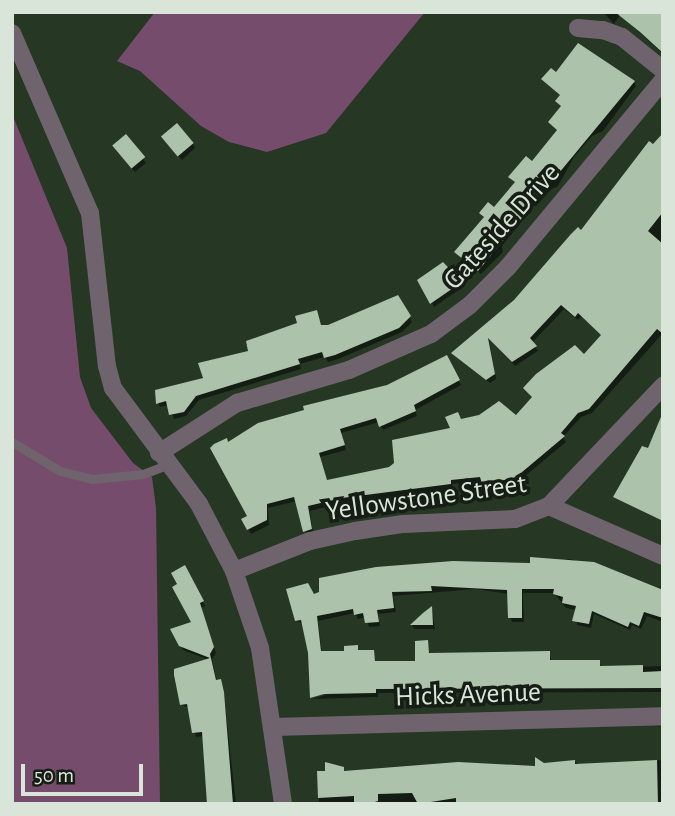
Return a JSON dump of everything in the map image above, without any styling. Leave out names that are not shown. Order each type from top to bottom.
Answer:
[{"type":"street","points":[[578,28],[603,30],[622,37],[663,70]]},
{"type":"street","points":[[12,33],[90,213],[107,366],[113,388],[199,505],[234,571],[260,648],[274,727],[283,804]]},
{"type":"street","name":"Gateside Drive","points":[[163,459],[237,403],[374,361],[441,327],[508,267],[663,80]]},
{"type":"street","name":"Yellowstone Street","points":[[234,571],[310,541],[355,531],[403,524],[514,519],[550,506],[663,386]]},
{"type":"street","points":[[550,506],[663,556]]},
{"type":"street","name":"Hicks Avenue","points":[[274,727],[663,716]]},
{"type":"lane","points":[[12,442],[60,471],[92,479],[130,476],[163,459]]},
{"type":"shaded area","points":[[155,12],[425,12],[326,133],[267,152],[229,142],[201,126],[140,71],[117,61]]},
{"type":"shaded area","points":[[12,114],[67,248],[80,377],[91,408],[133,463],[152,477],[156,508],[160,804],[12,804]]},
{"type":"building","points":[[615,12],[663,12],[663,53],[640,32]]},
{"type":"building","points":[[578,43],[635,81],[478,271],[454,252],[484,217],[479,213],[488,202],[494,207],[515,182],[508,177],[526,156],[532,161],[557,130],[548,122],[561,106],[555,101],[560,95],[541,79],[551,68],[556,72]]},
{"type":"building","points":[[177,123],[194,143],[178,156],[161,136]]},
{"type":"building","points":[[663,133],[663,212],[648,231],[663,244],[663,334],[657,329],[589,409],[578,413],[561,433],[565,436],[515,478],[482,484],[480,477],[451,480],[451,484],[342,498],[308,506],[312,529],[303,532],[294,497],[267,504],[267,520],[247,530],[241,519],[247,516],[210,448],[214,444],[227,438],[228,442],[258,423],[304,410],[303,406],[387,385],[447,355],[460,380],[414,405],[416,411],[379,427],[376,418],[340,429],[345,445],[319,453],[327,480],[389,467],[394,463],[392,440],[450,428],[445,417],[458,412],[461,419],[479,415],[499,401],[516,415],[532,397],[523,388],[536,374],[575,345],[584,354],[601,335],[578,313],[575,317],[561,305],[530,338],[537,346],[512,362],[488,338],[495,374],[486,380],[451,353],[514,300],[571,234],[578,227],[581,230],[649,141],[653,144]]},
{"type":"building","points":[[126,134],[145,157],[131,169],[112,146]]},
{"type":"building","points":[[443,262],[462,282],[430,304],[417,280]]},
{"type":"building","points":[[398,295],[411,316],[399,328],[335,355],[324,358],[322,352],[298,359],[300,364],[196,396],[184,412],[169,415],[166,401],[156,404],[155,390],[203,378],[198,363],[248,351],[246,341],[297,323],[295,316],[317,310],[321,325],[328,325]]},
{"type":"building","points":[[663,412],[663,521],[613,497],[642,446],[648,448]]},
{"type":"building","points":[[530,557],[594,562],[663,590],[663,618],[644,612],[639,626],[630,622],[628,627],[592,611],[589,624],[572,621],[576,606],[562,603],[563,597],[553,594],[554,589],[522,589],[522,618],[508,618],[507,590],[431,586],[432,591],[392,592],[394,608],[377,610],[379,622],[365,623],[363,613],[354,615],[353,609],[317,616],[321,651],[344,651],[344,646],[358,645],[358,650],[374,650],[375,661],[415,661],[415,641],[428,640],[429,653],[550,651],[550,660],[600,660],[600,666],[643,665],[643,672],[663,671],[663,688],[376,689],[376,693],[324,694],[310,698],[308,653],[301,620],[295,621],[286,589],[308,583],[314,594],[319,592],[319,578],[376,567],[453,561],[530,563]]},
{"type":"building","points":[[185,565],[204,601],[200,603],[214,647],[210,654],[216,680],[221,679],[224,692],[233,804],[207,804],[202,732],[192,733],[187,704],[180,705],[174,669],[210,658],[179,646],[170,629],[191,622],[172,587],[177,584],[171,573]]},
{"type":"building","points":[[432,606],[433,625],[410,625],[423,613]]},
{"type":"building","points":[[535,757],[544,763],[575,760],[575,764],[657,760],[658,804],[456,804],[456,798],[418,804],[412,793],[378,794],[378,801],[368,804],[354,804],[354,796],[318,798],[317,771],[325,771],[325,762],[344,767],[344,771],[458,762],[535,766]]}]
